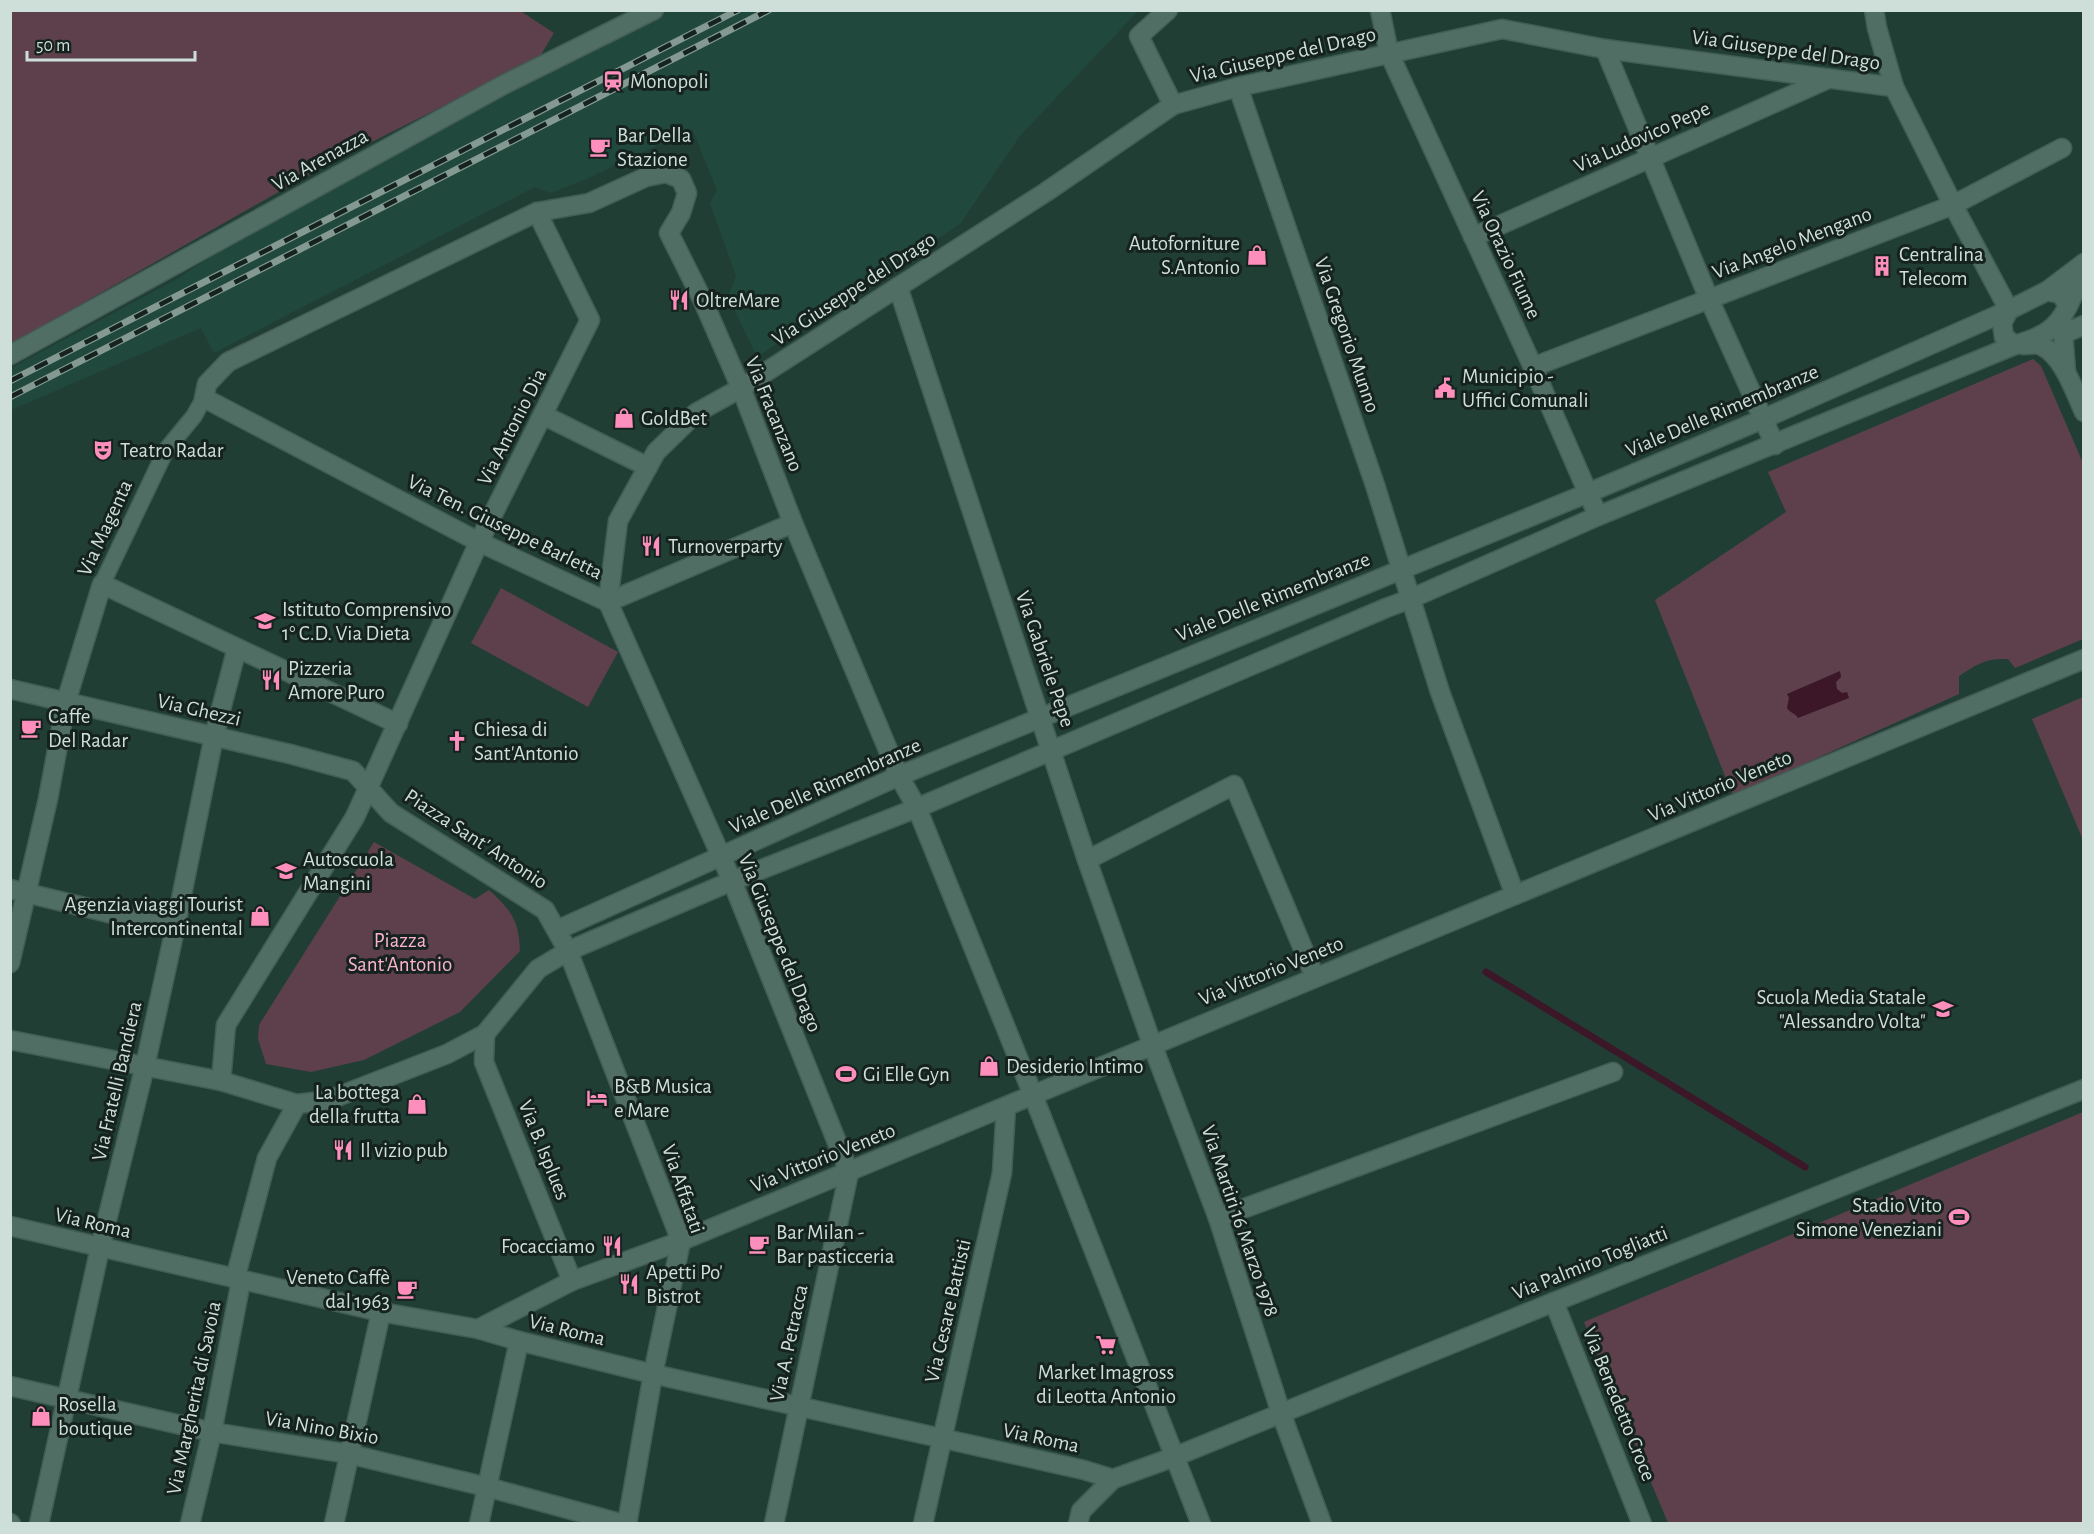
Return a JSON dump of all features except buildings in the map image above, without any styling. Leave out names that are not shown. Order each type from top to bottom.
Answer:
[{"type":"street","name":"Via Arenazza","points":[[10,354],[507,83],[654,10]]},
{"type":"street","points":[[1168,10],[1139,36],[1173,105]]},
{"type":"street","name":"Via Orazio Fiume","points":[[1380,10],[1389,53],[1533,367],[1598,516]]},
{"type":"street","points":[[1874,10],[1894,87]]},
{"type":"street","name":"Via Giuseppe del Drago","points":[[849,1172],[732,881],[608,602],[618,521],[656,452],[696,413],[741,388],[1046,192],[1173,105],[1238,87],[1502,29],[1605,49],[1894,87],[2009,310]]},
{"type":"street","points":[[1605,49],[1709,299],[1775,445]]},
{"type":"street","name":"Via Ludovico Pepe","points":[[1473,237],[1829,78]]},
{"type":"street","name":"Via Gregorio Munno","points":[[1238,87],[1375,485],[1440,692],[1515,896]]},
{"type":"street","name":"Via Angelo Mengano","points":[[1533,367],[1953,205],[2062,148]]},
{"type":"street","name":"Via Fracanzano","points":[[537,212],[589,203],[646,177],[666,173],[681,179],[687,193],[681,213],[669,233],[703,301],[741,388],[793,523],[899,776],[917,808],[1033,1095],[1201,1524]]},
{"type":"street","name":"Via Antonio Dia","points":[[368,789],[479,542],[590,320],[537,212]]},
{"type":"street","name":"Via Magenta","points":[[10,963],[18,891],[48,799],[66,702],[102,584],[166,450],[194,416],[204,398],[207,384],[228,362],[537,212]]},
{"type":"street","name":"Viale Delle Rimembranze","points":[[557,930],[899,776],[1763,419],[2009,310],[2046,291],[2084,263]]},
{"type":"street","points":[[10,1040],[221,1081],[297,1104],[329,1100],[447,1054],[484,1034],[538,969],[568,951],[732,881],[917,808],[1410,599],[1598,516],[2015,345],[2043,336],[2064,320],[2076,289],[2084,280]]},
{"type":"street","name":"Via Gabriele Pepe","points":[[898,287],[1087,860],[1152,1044]]},
{"type":"street","points":[[2046,291],[2061,294],[2066,372]]},
{"type":"street","points":[[2009,310],[2002,323],[2004,337],[2015,345],[2040,344],[2051,352],[2066,372],[2084,412]]},
{"type":"street","points":[[2064,320],[2084,325]]},
{"type":"street","name":"Via Ten. Giuseppe Barletta","points":[[204,398],[479,542],[608,602],[793,523]]},
{"type":"street","points":[[543,415],[648,466]]},
{"type":"street","points":[[102,584],[398,724]]},
{"type":"street","name":"Via Fratelli Bandiera","points":[[39,1524],[100,1248],[145,1066],[214,736],[237,648]]},
{"type":"street","name":"Via Vittorio Veneto","points":[[478,1329],[572,1281],[681,1241],[849,1172],[1152,1044],[1515,896],[2084,659]]},
{"type":"street","name":"Via Ghezzi","points":[[10,689],[353,771],[368,789]]},
{"type":"street","points":[[1087,860],[1234,785],[1315,977]]},
{"type":"street","points":[[221,1081],[226,1025],[355,817],[368,789]]},
{"type":"street","name":"Piazza Sant' Antonio","points":[[368,789],[391,813],[545,910],[568,951]]},
{"type":"street","points":[[18,891],[175,929]]},
{"type":"street","name":"Via Affatati","points":[[568,951],[681,1241],[652,1374],[625,1524]]},
{"type":"street","name":"Via B. Isplues","points":[[484,1034],[484,1062],[572,1281]]},
{"type":"street","name":"Via Martiri 16 Marzo 1978","points":[[1152,1044],[1218,1218],[1281,1413],[1322,1524]]},
{"type":"street","points":[[1218,1218],[1613,1072]]},
{"type":"street","name":"Via Palmiro Togliatti","points":[[1113,1479],[1174,1457],[2084,1089]]},
{"type":"street","points":[[238,1280],[267,1158],[297,1104]]},
{"type":"street","name":"Via Cesare Battisti","points":[[923,1524],[1002,1173],[1006,1107]]},
{"type":"street","name":"Via A. Petracca","points":[[774,1524],[849,1172]]},
{"type":"street","name":"Via Roma","points":[[10,1226],[381,1312],[478,1329],[652,1374],[1084,1470],[1113,1479]]},
{"type":"street","name":"Via Margherita di Savoia","points":[[190,1524],[212,1431],[238,1280]]},
{"type":"street","name":"Via Benedetto Croce","points":[[1554,1302],[1642,1524]]},
{"type":"street","points":[[334,1524],[381,1312]]},
{"type":"street","points":[[479,1524],[519,1341]]},
{"type":"street","name":"Via Nino Bixio","points":[[10,1386],[212,1431],[349,1454],[487,1487],[625,1524]]},
{"type":"street","points":[[1078,1524],[1081,1511],[1113,1479]]},
{"type":"shaded area","points":[[668,11],[1138,11],[1020,136],[960,224],[757,357],[728,296],[736,276],[710,203],[717,190],[692,129],[584,180],[550,193],[535,187],[214,353],[201,328],[11,410],[11,368],[175,280],[302,199]]},
{"type":"shaded area","points":[[1840,671],[1841,677],[1836,682],[1837,689],[1842,693],[1847,692],[1849,698],[1798,718],[1787,708],[1789,698],[1787,694]]},
{"type":"green space","points":[[519,10],[554,33],[539,58],[326,165],[11,344],[11,11]]},
{"type":"green space","points":[[2033,359],[2041,366],[2083,463],[2083,639],[2015,668],[2008,659],[1982,663],[1959,676],[1959,694],[1733,796],[1655,600],[1786,512],[1768,472]]},
{"type":"green space","points":[[501,588],[618,652],[588,707],[471,643]]},
{"type":"green space","points":[[2083,697],[2083,840],[2032,719]]},
{"type":"green space","name":"Piazza Sant'Antonio","points":[[374,842],[475,899],[489,890],[508,910],[516,923],[520,951],[460,1012],[364,1060],[311,1072],[266,1064],[258,1039],[259,1025]]},
{"type":"green space","name":"Stadio Vito Simone Veneziani","points":[[2083,1112],[2083,1523],[1668,1523],[1584,1322]]},
{"type":"waterway","points":[[1486,972],[1805,1167]]},
{"type":"railway","points":[[10,381],[738,10]]},
{"type":"railway","points":[[10,397],[769,10]]},
{"type":"place","name":"Monopoli","points":[[613,81]]},
{"type":"place","name":"Bar Della Stazione","points":[[600,147]]},
{"type":"place","name":"Autoforniture S.Antonio","points":[[1257,255]]},
{"type":"place","name":"Centralina Telecom","points":[[1882,266]]},
{"type":"place","name":"OltreMare","points":[[679,300]]},
{"type":"place","name":"Municipio - Uffici Comunali","points":[[1445,388]]},
{"type":"place","name":"GoldBet","points":[[624,418]]},
{"type":"place","name":"Teatro Radar","points":[[103,450]]},
{"type":"place","name":"Turnoverparty","points":[[651,546]]},
{"type":"place","name":"Istituto Comprensivo 1° C.D. Via Dieta","points":[[265,621]]},
{"type":"place","name":"Pizzeria Amore Puro","points":[[271,680]]},
{"type":"place","name":"Caffe Del Radar","points":[[31,728]]},
{"type":"place","name":"Chiesa di Sant'Antonio","points":[[457,741]]},
{"type":"place","name":"Autoscuola Mangini","points":[[286,871]]},
{"type":"place","name":"Agenzia viaggi Tourist Intercontinental","points":[[260,916]]},
{"type":"place","name":"Scuola Media Statale \"Alessandro Volta\"","points":[[1943,1009]]},
{"type":"place","name":"Desiderio Intimo","points":[[989,1066]]},
{"type":"place","name":"Gi Elle Gyn","points":[[846,1074]]},
{"type":"place","name":"B&B Musica e Mare","points":[[597,1098]]},
{"type":"place","name":"La bottega della frutta","points":[[417,1104]]},
{"type":"place","name":"Il vizio pub","points":[[343,1150]]},
{"type":"place","name":"Stadio Vito Simone Veneziani","points":[[1959,1217]]},
{"type":"place","name":"Bar Milan - Bar pasticceria","points":[[759,1244]]},
{"type":"place","name":"Focacciamo","points":[[612,1246]]},
{"type":"place","name":"Apetti Po' Bistrot","points":[[629,1284]]},
{"type":"place","name":"Veneto Caffè dal 1963","points":[[407,1289]]},
{"type":"place","name":"Market Imagross di Leotta Antonio","points":[[1106,1345]]},
{"type":"place","name":"Rosella boutique","points":[[41,1416]]}]
